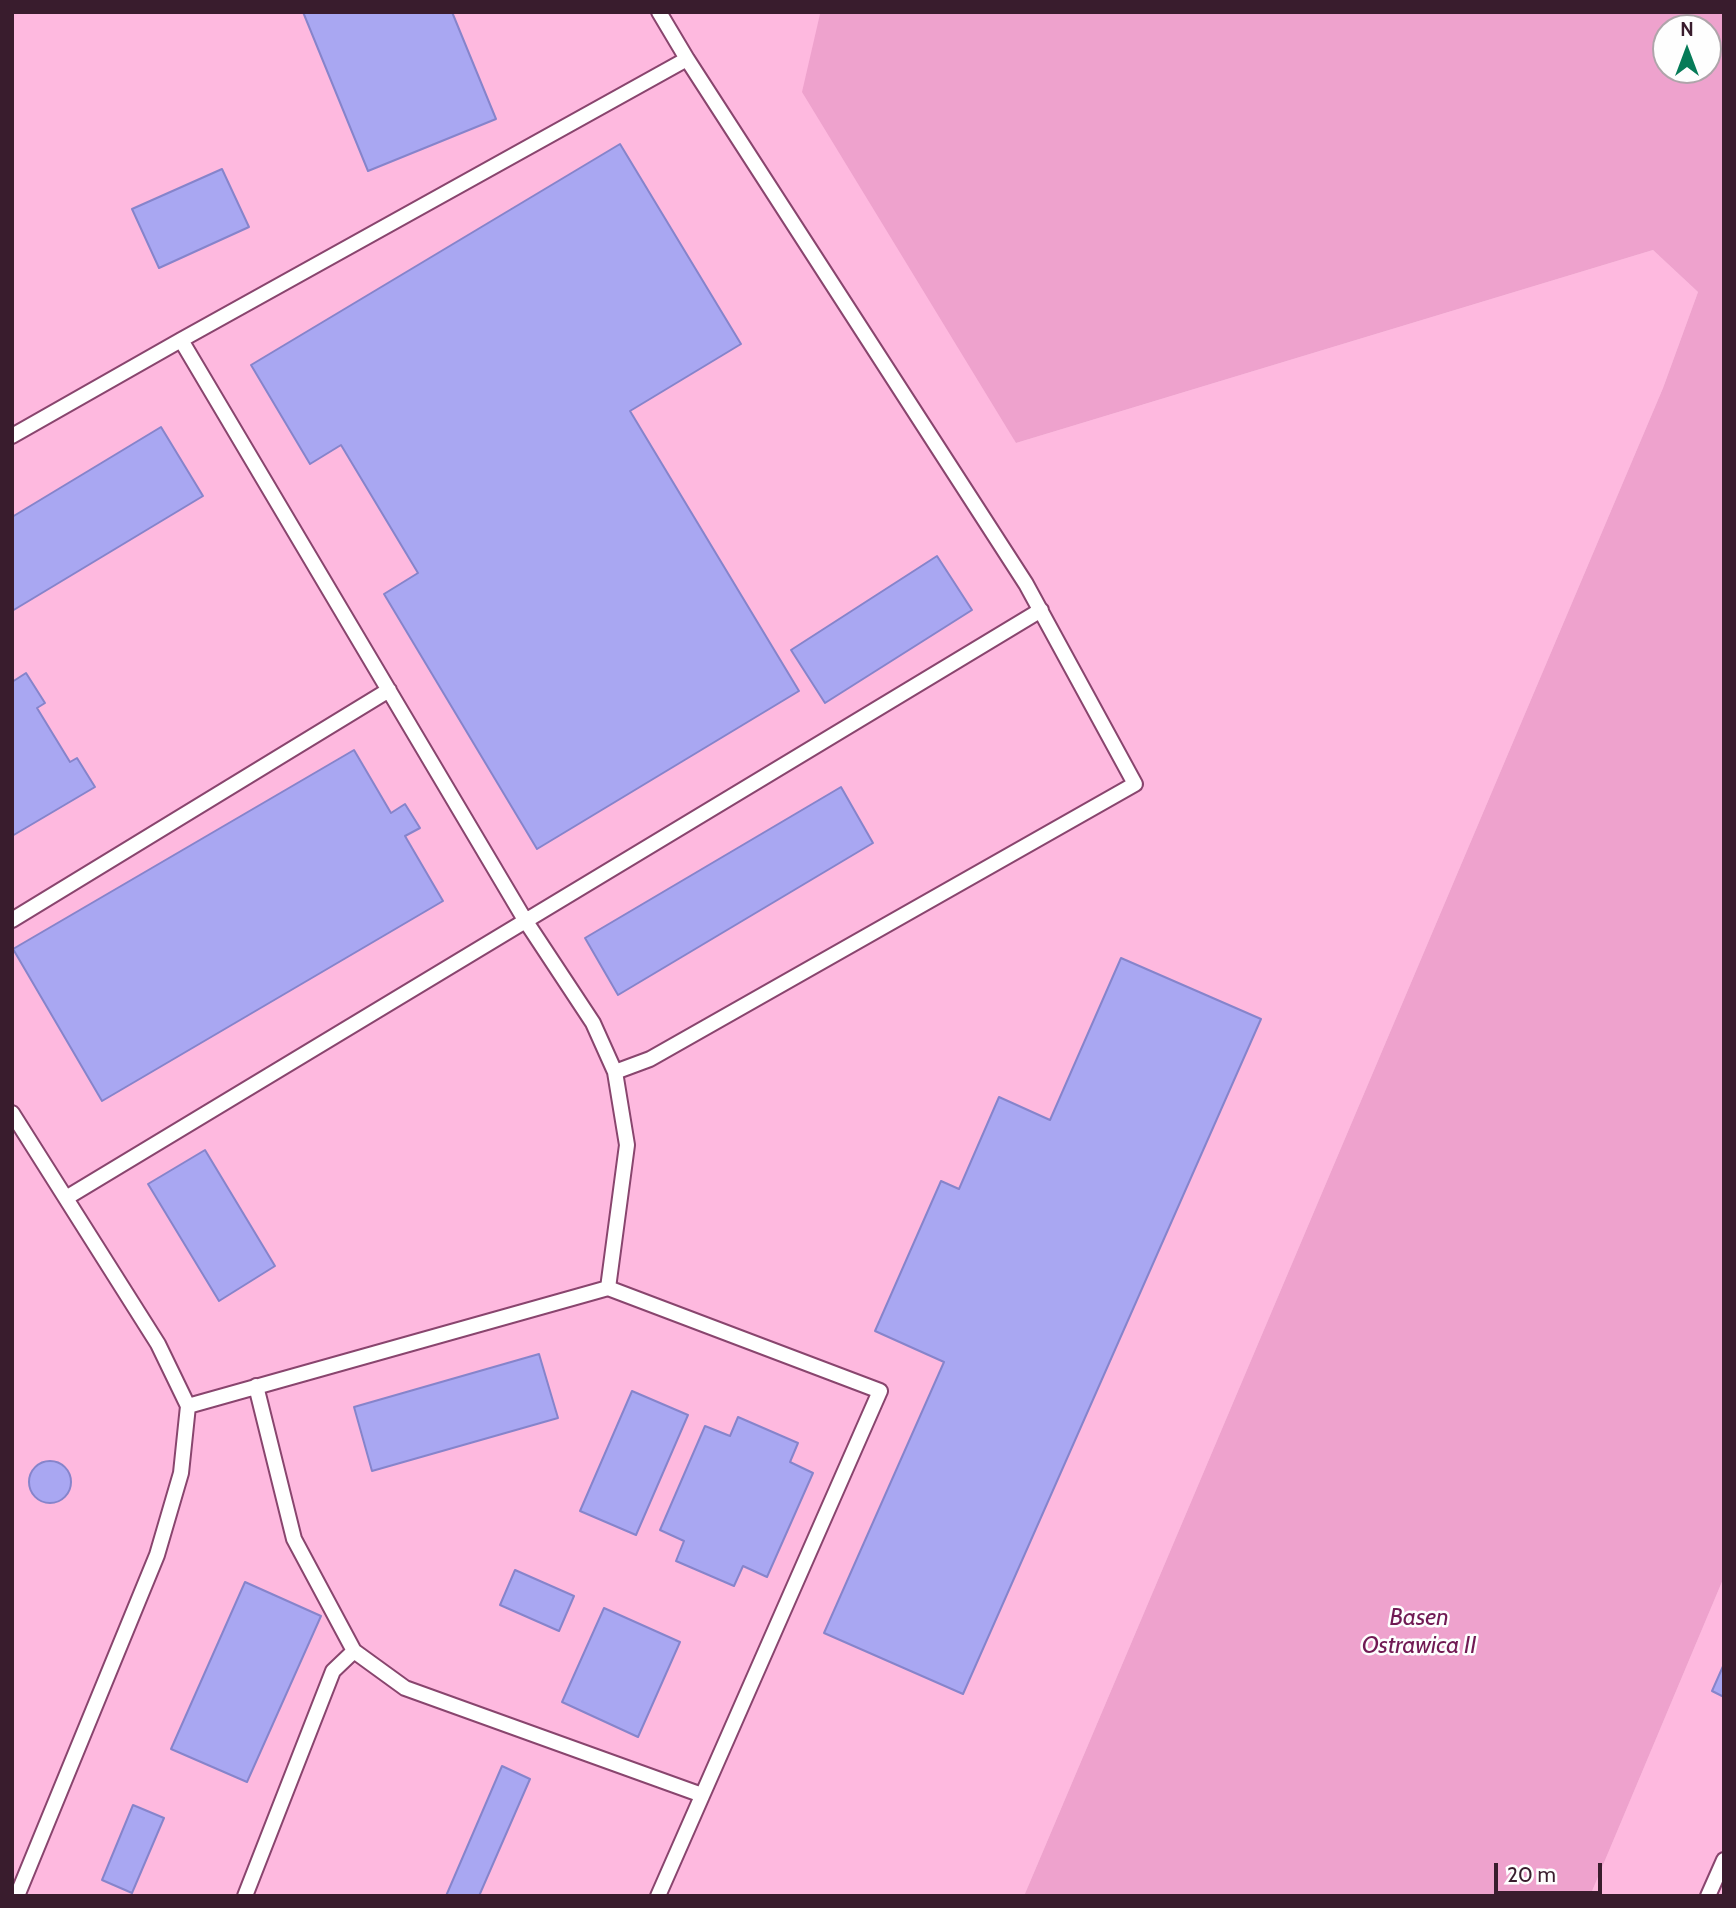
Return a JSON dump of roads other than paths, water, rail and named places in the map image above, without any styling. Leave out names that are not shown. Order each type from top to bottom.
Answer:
[{"type":"lane","points":[[615,1072],[650,1059],[1135,784],[1026,583],[659,12]]},
{"type":"lane","points":[[12,436],[687,59]]},
{"type":"lane","points":[[181,340],[525,920],[593,1024],[615,1072],[627,1145],[608,1288]]},
{"type":"lane","points":[[66,1198],[1041,610]]},
{"type":"lane","points":[[12,920],[389,690]]},
{"type":"lane","points":[[12,1113],[158,1343],[188,1406],[181,1473],[157,1555],[18,1896]]},
{"type":"lane","points":[[188,1406],[608,1288],[880,1391],[658,1896]]},
{"type":"lane","points":[[256,1386],[294,1539],[354,1651],[405,1688],[702,1795]]},
{"type":"lane","points":[[245,1896],[333,1671],[354,1651]]},
{"type":"lane","points":[[1708,1896],[1724,1860]]},
{"type":"water","name":"Basen Ostrawica II","points":[[826,12],[1724,12],[1724,1577],[1590,1896],[1024,1896],[1663,388],[1698,292],[1653,250],[1016,443],[802,92],[820,14]]}]
